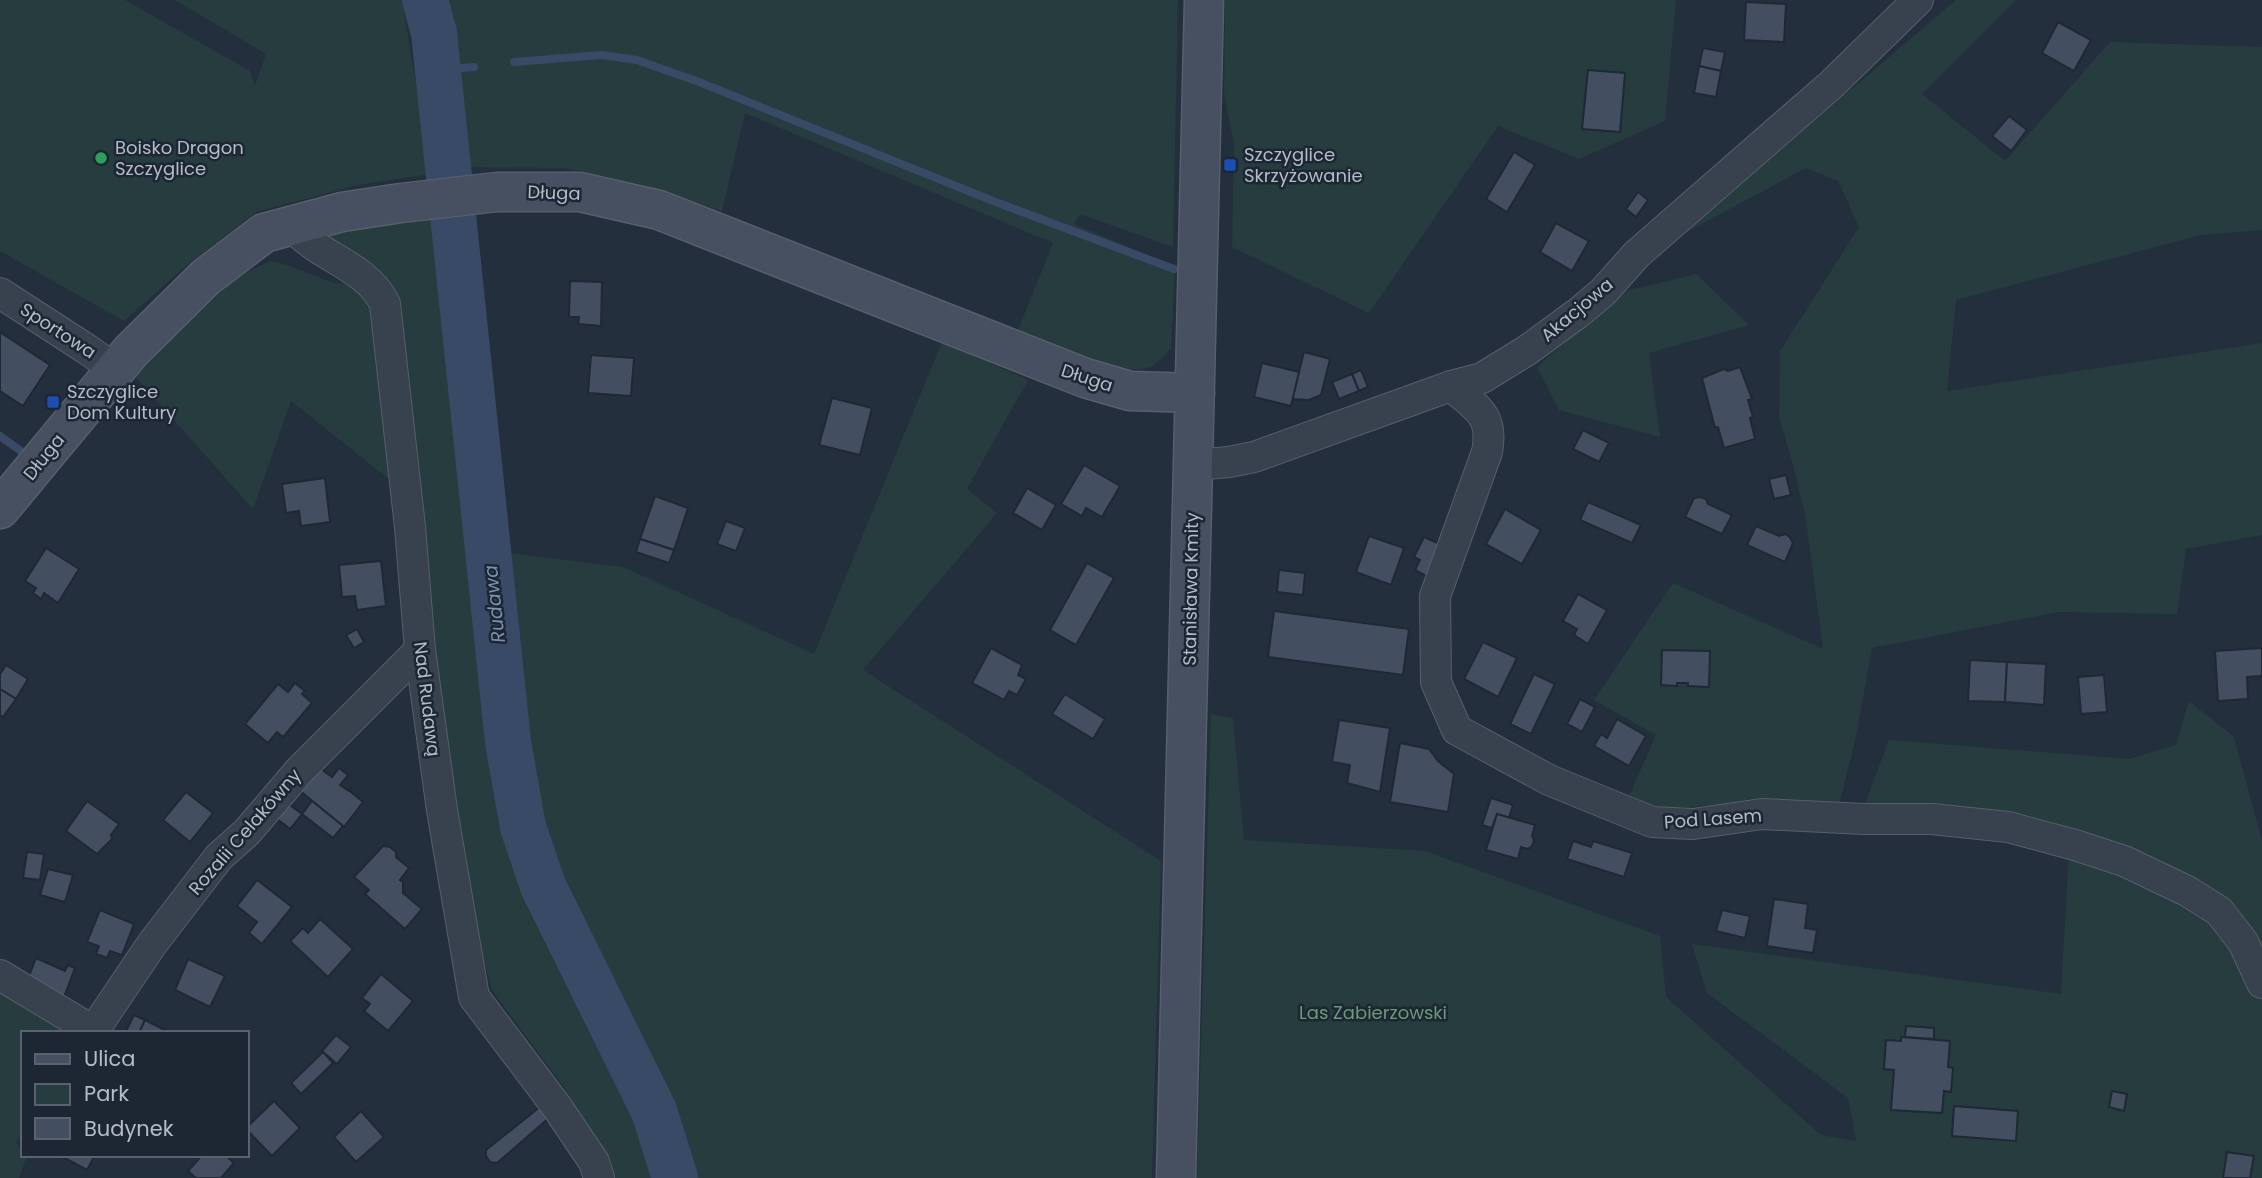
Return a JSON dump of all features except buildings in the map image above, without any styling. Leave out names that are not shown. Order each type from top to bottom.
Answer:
[{"type":"street","name":"Stanisława Kmity","points":[[1176,1178],[1204,0]]},
{"type":"street","name":"Akacjowa","points":[[1194,465],[1254,457],[1451,386],[1482,378],[1526,351],[1603,292],[1637,254],[1832,84],[1918,0]]},
{"type":"street","name":"Długa","points":[[0,509],[115,369],[206,277],[264,233],[342,212],[497,192],[580,192],[659,210],[1085,378],[1130,391],[1195,393]]},
{"type":"street","name":"Nad Rudawą","points":[[291,224],[301,237],[313,246],[364,276],[374,285],[385,304],[410,527],[420,650],[442,810],[474,997],[557,1107],[594,1162],[599,1178]]},
{"type":"street","name":"Sportowa","points":[[0,293],[115,369]]},
{"type":"street","name":"Pod Lasem","points":[[1451,386],[1478,409],[1488,423],[1490,435],[1487,452],[1435,596],[1436,682],[1457,730],[1549,780],[1653,822],[1693,824],[1762,814],[1932,819],[2008,827],[2076,845],[2124,861],[2187,891],[2219,911],[2242,942],[2262,983]]},
{"type":"street","name":"Rozalii Celakówny","points":[[94,1031],[152,944],[219,857],[247,832],[299,771],[420,650]]},
{"type":"street","points":[[0,975],[91,1031]]},
{"type":"green space","points":[[0,0],[125,0],[250,71],[255,86],[266,54],[175,0],[402,0],[431,174],[358,185],[256,212],[186,266],[124,321],[0,251]]},
{"type":"green space","points":[[432,0],[1178,0],[1173,247],[1080,214],[1074,224],[1175,267],[1171,349],[1150,367],[1118,368],[1083,358],[1018,330],[1053,243],[745,113],[722,211],[608,177],[563,168],[459,167]]},
{"type":"green space","points":[[1225,0],[1676,0],[1665,121],[1579,159],[1498,126],[1369,313],[1232,247],[1234,144],[1224,93]]},
{"type":"green space","points":[[1956,0],[2016,0],[1922,94],[2005,161],[2110,42],[2262,47],[2262,230],[2201,235],[1956,300],[1947,391],[2262,343],[2262,535],[2186,549],[2177,614],[2059,612],[1872,648],[1856,737],[1838,809],[1738,803],[1662,809],[1629,796],[1656,735],[1594,700],[1673,583],[1823,649],[1806,520],[1779,417],[1780,351],[1859,227],[1838,181],[1806,168],[1679,236]]},
{"type":"green space","points":[[470,214],[510,553],[623,567],[814,654],[942,342],[1028,380],[967,489],[997,513],[863,670],[1161,861],[1152,1178],[607,1178],[568,1093],[492,990],[470,909],[443,768],[394,310],[330,242],[333,229]]},
{"type":"green space","points":[[271,261],[328,281],[358,286],[369,293],[395,484],[291,401],[253,509],[134,375],[238,276]]},
{"type":"green space","points":[[1696,274],[1749,325],[1649,353],[1660,437],[1559,410],[1537,367],[1622,292]]},
{"type":"green space","name":"Las Zabierzowski","points":[[2189,701],[2234,737],[2262,841],[2262,1178],[1197,1178],[1211,714],[1233,718],[1244,840],[1425,851],[1660,936],[1666,997],[1821,1135],[1856,1141],[1848,1098],[1707,993],[1692,944],[2061,994],[2069,850],[2133,873],[2177,894],[2214,920],[2228,936],[2239,961],[2257,956],[2225,904],[2129,856],[2054,830],[1931,811],[1862,811],[1889,740],[2129,759],[2176,745]]},
{"type":"green space","points":[[0,987],[58,1024],[61,1031],[21,1031],[21,1135],[16,1142],[21,1150],[21,1157],[26,1158],[19,1178],[0,1178]]},
{"type":"waterway","name":"Rudawa","points":[[425,0],[434,33],[508,742],[523,827],[543,886],[654,1111],[675,1178]]},
{"type":"waterway","points":[[514,62],[602,55],[637,60],[699,82],[993,201],[1174,269]]},
{"type":"waterway","points":[[438,70],[474,67]]},
{"type":"waterway","points":[[0,436],[21,451]]},
{"type":"place","name":"Boisko Dragon Szczyglice","points":[[101,158]]},
{"type":"place","name":"Szczyglice Skrzyżowanie","points":[[1230,165]]},
{"type":"place","name":"Szczyglice Dom Kultury","points":[[53,402]]}]
